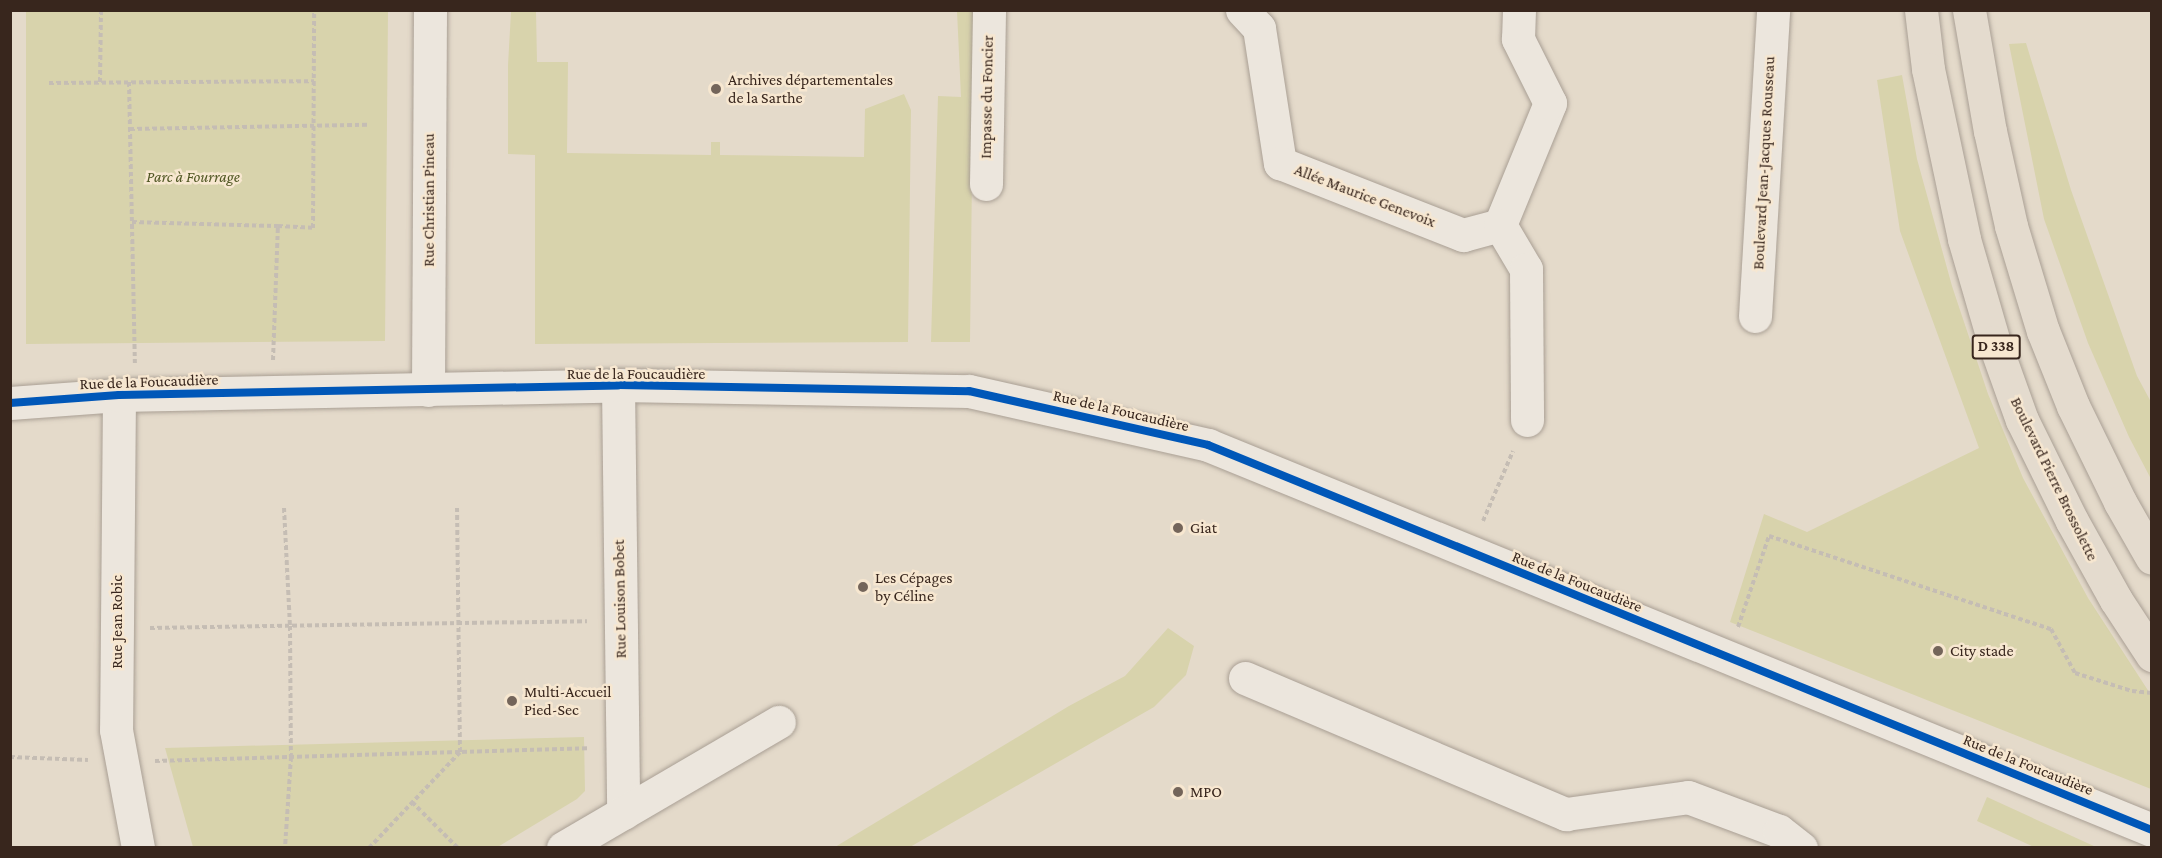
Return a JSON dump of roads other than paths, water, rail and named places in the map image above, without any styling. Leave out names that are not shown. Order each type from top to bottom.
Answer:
[{"type":"main road","name":"Boulevard Pierre Brossolette","points":[[1921,10],[1928,69],[1964,239],[1994,342],[2022,420],[2072,521],[2115,600],[2151,655]]},
{"type":"main road","name":"D 338","points":[[1969,10],[1990,131],[2011,226],[2043,331],[2073,406],[2120,502],[2151,558]]},
{"type":"street","name":"Rue Christian Pineau","points":[[428,390],[430,10]]},
{"type":"street","name":"Impasse du Foncier","points":[[986,184],[988,10]]},
{"type":"street","name":"Allée Maurice Genevoix","points":[[1242,10],[1259,28],[1280,163],[1463,235],[1500,225]]},
{"type":"street","points":[[1519,10],[1518,39],[1550,103],[1500,225],[1526,269],[1527,420]]},
{"type":"street","name":"Boulevard Jean-Jacques Rousseau","points":[[1755,316],[1773,10]]},
{"type":"street","name":"Rue de la Foucaudière","points":[[10,403],[127,395],[618,386],[969,391],[1208,445],[2151,830]]},
{"type":"street","name":"Rue Louison Bobet","points":[[618,386],[623,813]]},
{"type":"street","name":"Rue Jean Robic","points":[[127,395],[116,629],[116,730],[138,848]]},
{"type":"street","points":[[1245,678],[1566,814],[1688,797],[1779,831],[1801,848]]},
{"type":"street","points":[[563,848],[779,722]]},
{"type":"place","name":"Archives départementales de la Sarthe","points":[[716,89]]},
{"type":"place","name":"Giat","points":[[1178,528]]},
{"type":"place","name":"Les Cépages by Céline","points":[[863,587]]},
{"type":"place","name":"City stade","points":[[1938,651]]},
{"type":"place","name":"Multi-Accueil Pied-Sec","points":[[512,701]]},
{"type":"place","name":"MPO","points":[[1178,792]]},
{"type":"park label","name":"Parc à Fourrage","points":[[193,177]]}]
